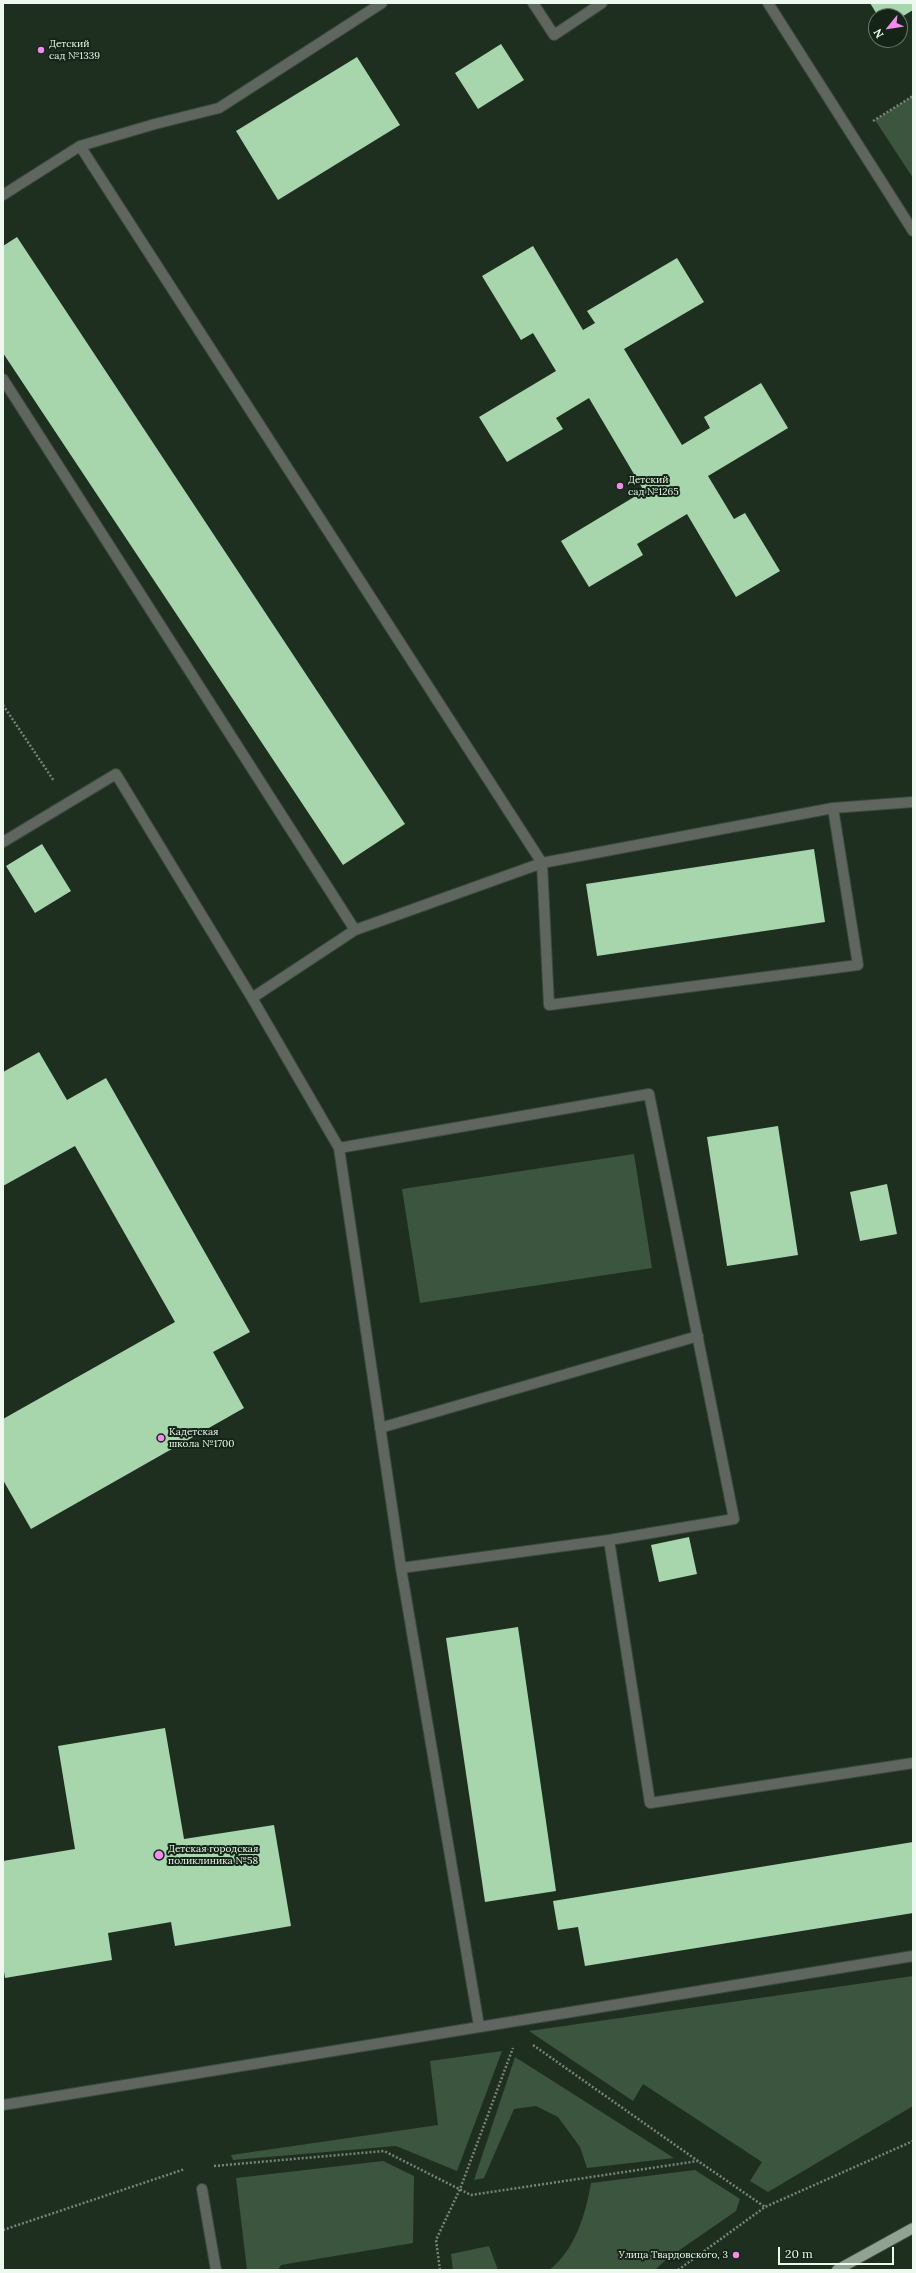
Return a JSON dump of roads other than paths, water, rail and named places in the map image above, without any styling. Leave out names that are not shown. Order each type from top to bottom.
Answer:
[{"type":"main road","points":[[837,2270],[913,2228]]},
{"type":"lane","points":[[3,195],[80,146],[155,124],[219,108],[382,3]]},
{"type":"lane","points":[[533,3],[554,35],[602,3]]},
{"type":"lane","points":[[768,3],[913,231]]},
{"type":"lane","points":[[80,146],[542,863],[549,1004],[858,965],[833,808]]},
{"type":"lane","points":[[3,379],[355,930]]},
{"type":"lane","points":[[3,842],[116,774],[252,998],[339,1148],[401,1568],[479,2026]]},
{"type":"lane","points":[[252,998],[355,930],[542,863],[833,808],[913,802]]},
{"type":"lane","points":[[339,1148],[649,1094],[734,1519],[609,1540],[401,1568]]},
{"type":"lane","points":[[380,1428],[698,1336]]},
{"type":"lane","points":[[609,1540],[650,1803],[913,1763]]},
{"type":"lane","points":[[3,2105],[502,2022],[913,1956]]},
{"type":"lane","points":[[202,2189],[216,2270]]},
{"type":"place","name":"Детский сад №1339","points":[[41,50]]},
{"type":"place","name":"Детский сад №1265","points":[[620,486]]},
{"type":"place","name":"Кадетская школа №1700","points":[[161,1438]]},
{"type":"place","name":"Детская городская поликлиника №58","points":[[159,1855]]},
{"type":"place","name":"Улица Твардовского, 3","points":[[736,2255]]}]
